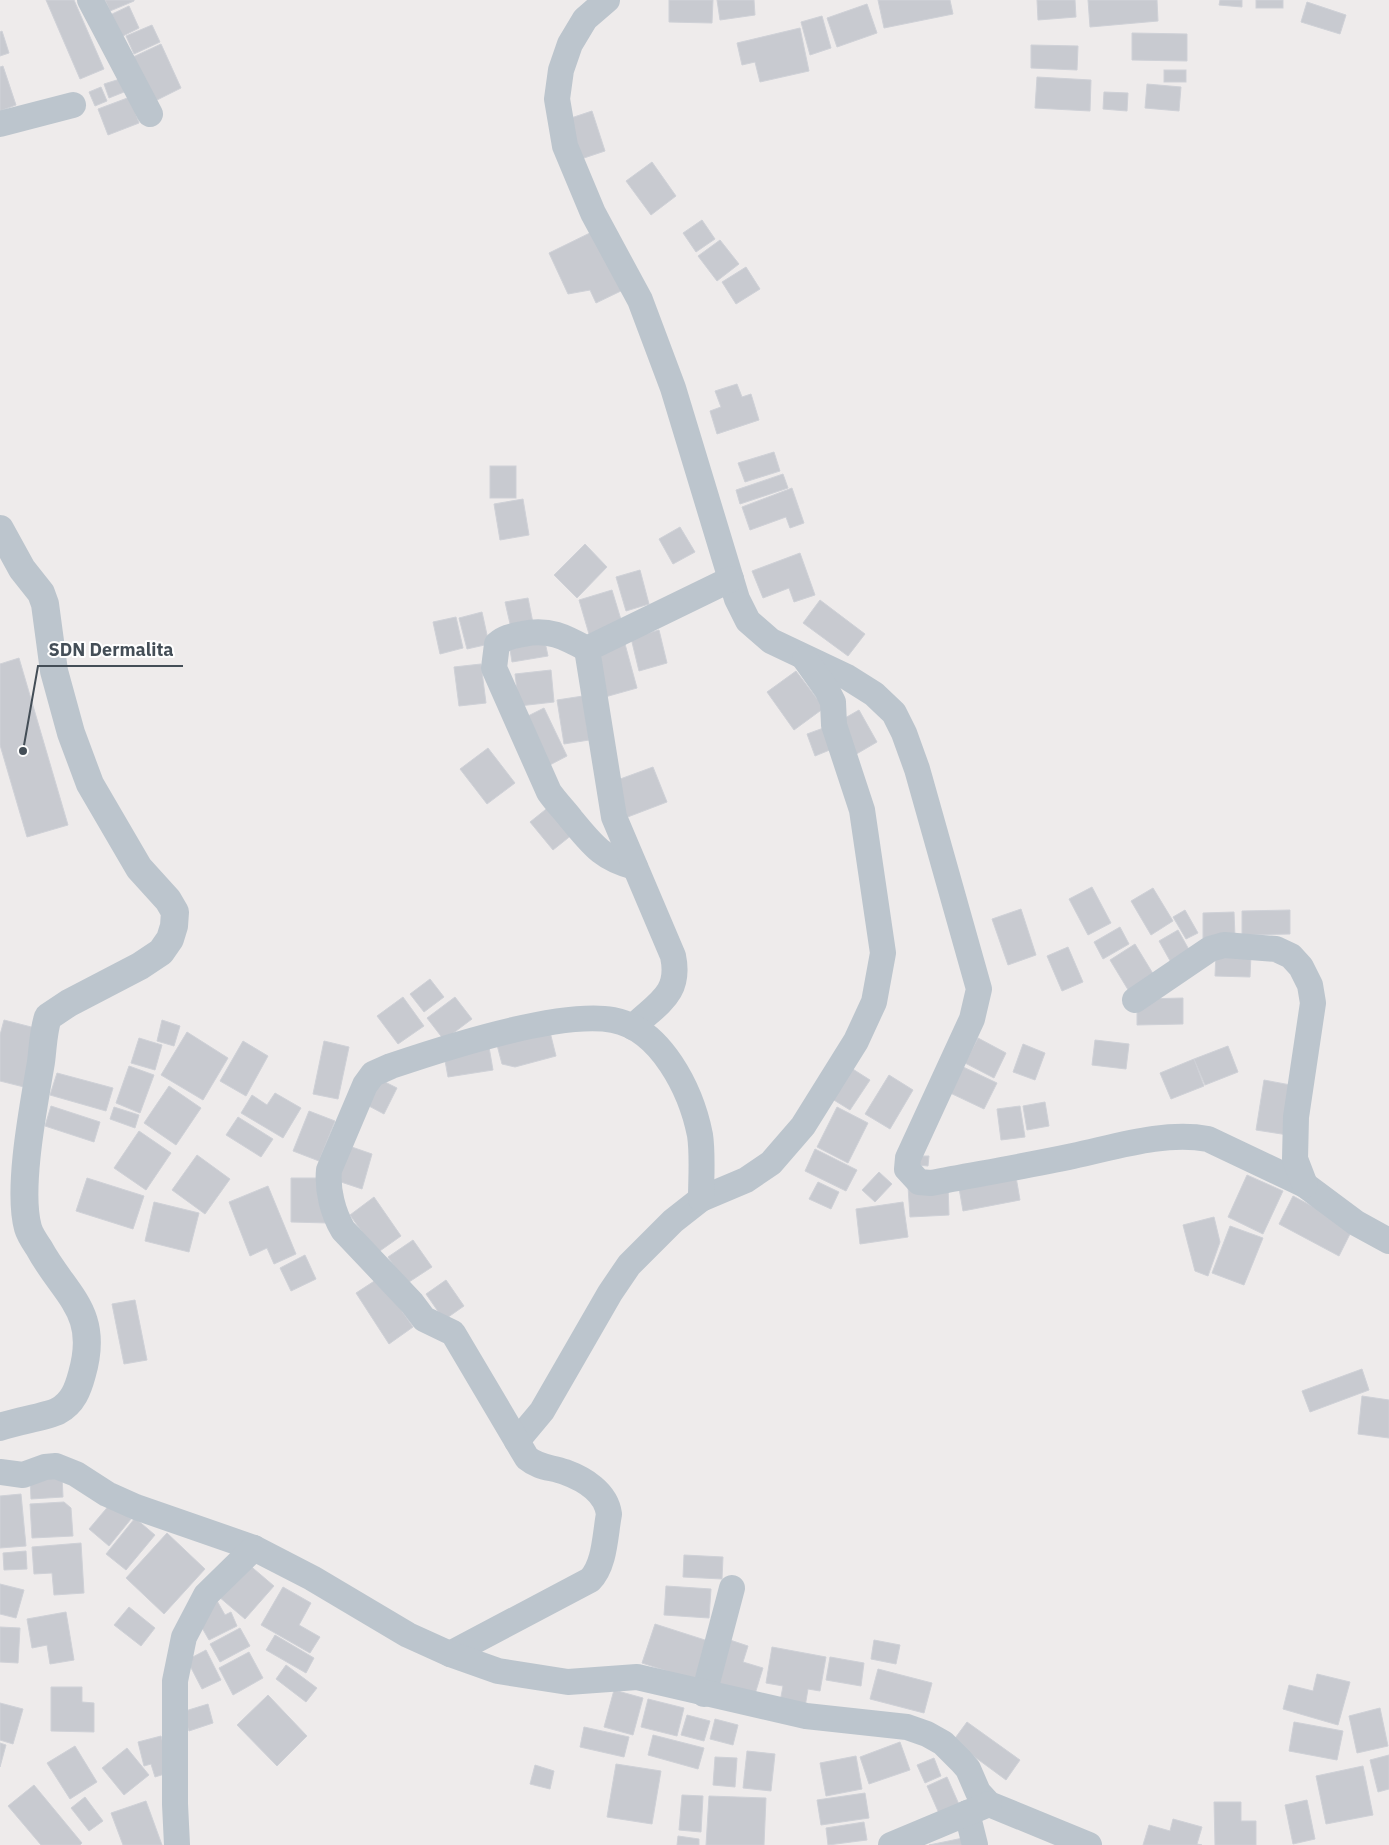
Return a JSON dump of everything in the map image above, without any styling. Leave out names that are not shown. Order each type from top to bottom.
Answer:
[{"type":"street","points":[[90,0],[150,114]]},
{"type":"street","points":[[607,0],[585,19],[570,44],[561,70],[557,99],[565,146],[593,213],[640,300],[673,388],[737,599],[748,621],[771,641],[805,659],[847,677],[874,694],[894,714],[904,733],[917,769],[979,989],[972,1019],[908,1158],[907,1169],[919,1182],[931,1183],[1074,1156],[1122,1144],[1190,1136],[1208,1139],[1305,1184],[1356,1223],[1389,1241]]},
{"type":"street","points":[[0,124],[73,105]]},
{"type":"street","points":[[0,529],[22,569],[41,594],[45,604],[54,671],[71,734],[90,784],[139,868],[168,900],[175,912],[174,926],[170,939],[160,952],[140,966],[69,1003],[48,1017],[33,1106],[25,1183],[28,1229],[44,1257],[82,1311],[86,1332],[85,1363],[77,1392],[69,1403],[57,1411],[20,1419],[0,1426]]},
{"type":"street","points":[[587,649],[731,579]]},
{"type":"street","points":[[587,649],[549,631],[535,631],[505,638],[498,644],[494,668],[549,792],[556,802],[595,848],[612,860],[635,867]]},
{"type":"street","points":[[587,649],[614,817],[673,956],[676,972],[674,984],[667,995],[633,1027]]},
{"type":"street","points":[[517,1440],[542,1411],[610,1293],[629,1265],[673,1221],[701,1199],[746,1180],[771,1163],[803,1126],[856,1042],[874,1002],[883,953],[862,810],[834,725],[833,702],[827,690],[805,659]]},
{"type":"street","points":[[1135,1000],[1217,946],[1276,949],[1291,956],[1301,967],[1310,985],[1313,1003],[1296,1117],[1294,1159],[1305,1184]]},
{"type":"street","points":[[450,1654],[582,1585],[596,1574],[609,1514],[605,1501],[589,1484],[563,1471],[535,1464],[527,1458],[453,1333],[424,1319],[343,1230],[334,1211],[328,1180],[329,1170],[365,1085],[373,1074],[412,1059],[516,1030],[574,1019],[613,1020],[633,1027],[655,1041],[672,1065],[690,1103],[700,1135],[701,1199]]},
{"type":"street","points":[[0,1472],[22,1475],[45,1467],[56,1466],[76,1474],[107,1494],[136,1507],[254,1548],[312,1578],[408,1635],[450,1654],[498,1671],[568,1682],[637,1677],[806,1716],[907,1727],[927,1734],[942,1743],[961,1761],[968,1770],[978,1792],[975,1845]]},
{"type":"street","points":[[177,1845],[175,1681],[184,1638],[206,1595],[254,1548]]},
{"type":"street","points":[[704,1694],[732,1588]]},
{"type":"street","points":[[891,1845],[978,1809],[1089,1845]]},
{"type":"building","points":[[46,0],[74,0],[104,69],[80,79]]},
{"type":"building","points":[[105,0],[134,0],[134,1],[110,11]]},
{"type":"building","points":[[669,0],[713,0],[712,23],[669,22]]},
{"type":"building","points":[[717,0],[754,0],[755,15],[720,20]]},
{"type":"building","points":[[878,0],[950,0],[953,14],[884,28]]},
{"type":"building","points":[[1037,0],[1075,0],[1076,17],[1038,20]]},
{"type":"building","points":[[1088,0],[1157,0],[1158,21],[1090,27]]},
{"type":"building","points":[[1220,0],[1242,0],[1242,7],[1219,5]]},
{"type":"building","points":[[1256,0],[1283,0],[1283,8],[1256,8]]},
{"type":"building","points":[[1307,2],[1346,15],[1340,34],[1301,22]]},
{"type":"building","points":[[867,4],[877,33],[837,47],[827,18]]},
{"type":"building","points":[[129,6],[139,28],[121,37],[110,15]]},
{"type":"building","points":[[822,16],[831,48],[810,55],[801,22]]},
{"type":"building","points":[[152,25],[160,42],[134,54],[126,36]]},
{"type":"building","points":[[800,28],[809,71],[760,82],[755,62],[742,65],[737,43]]},
{"type":"building","points":[[2,31],[9,53],[0,56],[0,32]]},
{"type":"building","points":[[1132,33],[1187,34],[1187,61],[1132,60]]},
{"type":"building","points":[[161,44],[181,88],[151,103],[131,58]]},
{"type":"building","points":[[1031,45],[1078,46],[1077,70],[1031,68]]},
{"type":"building","points":[[3,66],[16,105],[0,111],[0,67]]},
{"type":"building","points":[[1164,70],[1186,70],[1186,82],[1164,82]]},
{"type":"building","points":[[1037,77],[1091,80],[1090,111],[1035,108]]},
{"type":"building","points":[[120,79],[124,92],[109,98],[104,84]]},
{"type":"building","points":[[1147,84],[1181,87],[1179,111],[1145,108]]},
{"type":"building","points":[[101,87],[107,101],[95,106],[89,92]]},
{"type":"building","points":[[1104,92],[1128,93],[1127,111],[1103,109]]},
{"type":"building","points":[[130,97],[139,123],[108,135],[98,109]]},
{"type":"building","points":[[592,111],[605,151],[578,160],[565,120]]},
{"type":"building","points":[[652,162],[676,196],[651,215],[626,181]]},
{"type":"building","points":[[702,220],[715,239],[696,252],[683,233]]},
{"type":"building","points":[[596,230],[625,289],[596,303],[590,290],[568,294],[549,253]]},
{"type":"building","points":[[720,240],[739,264],[717,281],[698,256]]},
{"type":"building","points":[[746,267],[760,289],[736,304],[722,282]]},
{"type":"building","points":[[737,384],[742,397],[751,394],[759,420],[717,434],[710,411],[721,407],[715,391]]},
{"type":"building","points":[[774,452],[780,471],[745,482],[738,463]]},
{"type":"building","points":[[490,466],[516,466],[516,498],[490,498]]},
{"type":"building","points":[[783,474],[788,488],[740,504],[736,490]]},
{"type":"building","points":[[792,488],[804,523],[790,528],[786,517],[750,530],[742,507]]},
{"type":"building","points":[[523,499],[529,535],[500,540],[494,504]]},
{"type":"building","points":[[680,527],[695,552],[673,564],[659,539]]},
{"type":"building","points":[[585,544],[607,567],[577,598],[554,575]]},
{"type":"building","points":[[800,553],[815,595],[794,602],[789,588],[763,598],[752,571]]},
{"type":"building","points":[[640,570],[649,604],[626,611],[616,577]]},
{"type":"building","points":[[612,590],[622,623],[589,634],[579,600]]},
{"type":"building","points":[[528,598],[533,623],[511,628],[505,602]]},
{"type":"building","points":[[820,600],[865,634],[848,656],[803,623]]},
{"type":"building","points":[[482,612],[489,644],[467,649],[459,618]]},
{"type":"building","points":[[456,617],[463,648],[440,654],[433,622]]},
{"type":"building","points":[[659,630],[667,663],[639,671],[631,638]]},
{"type":"building","points":[[544,637],[548,656],[512,662],[509,643]]},
{"type":"building","points":[[625,644],[637,688],[605,697],[593,652]]},
{"type":"building","points":[[19,658],[68,825],[27,837],[0,745],[0,664]]},
{"type":"building","points":[[481,664],[486,703],[459,706],[454,667]]},
{"type":"building","points":[[551,670],[554,702],[519,706],[515,674]]},
{"type":"building","points":[[796,671],[824,708],[794,730],[767,692]]},
{"type":"building","points":[[583,696],[589,740],[564,744],[557,700]]},
{"type":"building","points":[[544,708],[567,756],[546,767],[522,719]]},
{"type":"building","points":[[859,710],[877,742],[853,756],[838,722]]},
{"type":"building","points":[[829,726],[837,747],[815,756],[807,734]]},
{"type":"building","points":[[488,748],[515,783],[487,804],[460,769]]},
{"type":"building","points":[[653,767],[667,802],[625,818],[612,782]]},
{"type":"building","points":[[550,806],[573,834],[553,850],[530,822]]},
{"type":"building","points":[[1092,887],[1111,923],[1088,935],[1069,899]]},
{"type":"building","points":[[1153,888],[1173,921],[1151,935],[1131,901]]},
{"type":"building","points":[[1021,909],[1036,955],[1008,965],[992,919]]},
{"type":"building","points":[[1185,910],[1198,933],[1186,939],[1173,917]]},
{"type":"building","points":[[1290,910],[1290,934],[1242,935],[1242,911]]},
{"type":"building","points":[[1234,912],[1235,937],[1203,938],[1203,913]]},
{"type":"building","points":[[1120,927],[1129,944],[1103,959],[1094,942]]},
{"type":"building","points":[[1178,930],[1192,955],[1173,966],[1159,941]]},
{"type":"building","points":[[1135,944],[1155,977],[1130,993],[1110,960]]},
{"type":"building","points":[[1068,947],[1083,982],[1062,991],[1047,956]]},
{"type":"building","points":[[1216,953],[1251,954],[1250,977],[1215,976]]},
{"type":"building","points":[[430,979],[444,997],[424,1012],[410,994]]},
{"type":"building","points":[[403,997],[424,1026],[398,1044],[377,1016]]},
{"type":"building","points":[[455,997],[472,1019],[444,1040],[427,1018]]},
{"type":"building","points":[[1183,998],[1183,1024],[1137,1025],[1137,1005],[1143,999]]},
{"type":"building","points":[[4,1020],[39,1029],[24,1087],[0,1081],[0,1035]]},
{"type":"building","points":[[162,1020],[180,1026],[174,1046],[157,1041]]},
{"type":"building","points":[[549,1028],[556,1056],[515,1067],[502,1064],[496,1041]]},
{"type":"building","points":[[187,1032],[228,1058],[203,1100],[161,1075]]},
{"type":"building","points":[[139,1038],[162,1045],[155,1070],[131,1063]]},
{"type":"building","points":[[978,1038],[1006,1053],[994,1078],[965,1063]]},
{"type":"building","points":[[1095,1040],[1129,1044],[1126,1069],[1092,1065]]},
{"type":"building","points":[[243,1041],[268,1056],[246,1096],[220,1081]]},
{"type":"building","points":[[324,1041],[349,1047],[338,1099],[313,1094]]},
{"type":"building","points":[[1023,1044],[1045,1053],[1035,1080],[1013,1072]]},
{"type":"building","points":[[1228,1046],[1238,1072],[1205,1085],[1194,1059]]},
{"type":"building","points":[[489,1047],[493,1070],[448,1077],[444,1055]]},
{"type":"building","points":[[1194,1059],[1204,1086],[1171,1099],[1160,1073]]},
{"type":"building","points":[[959,1065],[997,1083],[984,1109],[946,1091]]},
{"type":"building","points":[[129,1066],[154,1075],[140,1113],[116,1103]]},
{"type":"building","points":[[848,1066],[870,1080],[850,1110],[829,1097]]},
{"type":"building","points":[[57,1073],[113,1088],[106,1111],[50,1095]]},
{"type":"building","points":[[889,1075],[913,1090],[890,1129],[865,1114]]},
{"type":"building","points":[[379,1079],[397,1088],[384,1114],[367,1105]]},
{"type":"building","points":[[1264,1080],[1296,1086],[1288,1135],[1256,1130]]},
{"type":"building","points":[[169,1086],[201,1108],[176,1145],[144,1123]]},
{"type":"building","points":[[275,1093],[301,1108],[283,1138],[241,1113],[252,1095],[267,1105]]},
{"type":"building","points":[[1045,1102],[1049,1126],[1027,1130],[1023,1106]]},
{"type":"building","points":[[51,1106],[100,1122],[94,1142],[45,1126]]},
{"type":"building","points":[[1020,1106],[1025,1137],[1001,1140],[997,1109]]},
{"type":"building","points":[[114,1107],[139,1115],[135,1128],[110,1119]]},
{"type":"building","points":[[837,1107],[868,1123],[848,1163],[817,1147]]},
{"type":"building","points":[[309,1111],[335,1121],[319,1161],[293,1151]]},
{"type":"building","points":[[238,1117],[273,1139],[261,1157],[226,1135]]},
{"type":"building","points":[[139,1131],[171,1153],[146,1190],[114,1168]]},
{"type":"building","points":[[346,1145],[372,1154],[362,1189],[335,1180]]},
{"type":"building","points":[[815,1149],[857,1170],[846,1191],[805,1171]]},
{"type":"building","points":[[197,1155],[230,1179],[205,1214],[172,1190]]},
{"type":"building","points":[[917,1156],[929,1156],[928,1166],[917,1165]]},
{"type":"building","points":[[1015,1171],[1020,1200],[963,1211],[958,1182]]},
{"type":"building","points":[[879,1172],[892,1184],[875,1202],[862,1190]]},
{"type":"building","points":[[1247,1175],[1283,1191],[1263,1234],[1228,1217]]},
{"type":"building","points":[[87,1178],[144,1196],[133,1229],[76,1211]]},
{"type":"building","points":[[291,1178],[318,1178],[328,1223],[291,1222]]},
{"type":"building","points":[[818,1182],[839,1192],[831,1209],[809,1199]]},
{"type":"building","points":[[948,1185],[949,1215],[910,1217],[908,1186]]},
{"type":"building","points":[[268,1186],[296,1254],[274,1264],[267,1248],[250,1256],[229,1202]]},
{"type":"building","points":[[1293,1196],[1353,1228],[1339,1256],[1279,1224]]},
{"type":"building","points":[[374,1197],[401,1236],[377,1253],[350,1215]]},
{"type":"building","points":[[154,1202],[199,1213],[189,1252],[145,1241]]},
{"type":"building","points":[[903,1202],[908,1237],[860,1244],[856,1209]]},
{"type":"building","points":[[1214,1217],[1220,1242],[1208,1276],[1195,1271],[1183,1225]]},
{"type":"building","points":[[1230,1226],[1263,1238],[1244,1285],[1212,1273]]},
{"type":"building","points":[[413,1240],[432,1267],[406,1284],[388,1257]]},
{"type":"building","points":[[305,1255],[316,1279],[291,1291],[280,1268]]},
{"type":"building","points":[[379,1278],[413,1327],[389,1344],[356,1293]]},
{"type":"building","points":[[446,1280],[464,1306],[444,1320],[426,1294]]},
{"type":"building","points":[[135,1300],[147,1360],[124,1364],[112,1304]]},
{"type":"building","points":[[1362,1369],[1369,1390],[1310,1412],[1302,1391]]},
{"type":"building","points":[[1362,1396],[1389,1400],[1389,1438],[1358,1434]]},
{"type":"building","points":[[62,1476],[63,1497],[31,1499],[30,1478]]},
{"type":"building","points":[[21,1494],[26,1546],[0,1548],[0,1496]]},
{"type":"building","points":[[64,1502],[71,1508],[73,1536],[32,1538],[30,1504]]},
{"type":"building","points":[[111,1503],[131,1519],[109,1546],[89,1529]]},
{"type":"building","points":[[135,1518],[155,1535],[126,1570],[106,1554]]},
{"type":"building","points":[[167,1533],[205,1569],[164,1614],[126,1578]]},
{"type":"building","points":[[81,1543],[84,1593],[54,1595],[52,1573],[34,1574],[32,1547]]},
{"type":"building","points":[[26,1551],[27,1569],[4,1570],[3,1553]]},
{"type":"building","points":[[684,1555],[723,1557],[722,1579],[683,1577]]},
{"type":"building","points":[[247,1563],[274,1586],[245,1619],[218,1596]]},
{"type":"building","points":[[0,1584],[24,1590],[16,1618],[0,1614]]},
{"type":"building","points":[[666,1586],[711,1589],[709,1618],[664,1615]]},
{"type":"building","points":[[283,1587],[311,1603],[299,1625],[320,1637],[310,1653],[261,1625]]},
{"type":"building","points":[[216,1599],[225,1615],[231,1612],[237,1626],[209,1640],[197,1619]]},
{"type":"building","points":[[129,1607],[155,1628],[141,1646],[114,1625]]},
{"type":"building","points":[[66,1612],[74,1660],[50,1664],[47,1645],[32,1648],[27,1619]]},
{"type":"building","points":[[655,1624],[708,1641],[695,1680],[642,1663]]},
{"type":"building","points":[[0,1627],[20,1628],[18,1663],[0,1662]]},
{"type":"building","points":[[240,1628],[250,1646],[220,1662],[210,1644]]},
{"type":"building","points":[[275,1635],[314,1658],[306,1673],[266,1650]]},
{"type":"building","points":[[727,1639],[748,1646],[743,1662],[763,1668],[755,1694],[715,1682]]},
{"type":"building","points":[[874,1640],[900,1645],[896,1664],[871,1659]]},
{"type":"building","points":[[772,1647],[826,1657],[820,1691],[808,1689],[805,1707],[780,1702],[783,1686],[766,1683]]},
{"type":"building","points":[[206,1650],[221,1680],[202,1689],[187,1660]]},
{"type":"building","points":[[249,1652],[263,1678],[233,1695],[219,1668]]},
{"type":"building","points":[[830,1657],[864,1663],[861,1686],[826,1680]]},
{"type":"building","points":[[286,1665],[317,1688],[306,1702],[276,1679]]},
{"type":"building","points":[[878,1669],[932,1683],[924,1713],[870,1699]]},
{"type":"building","points":[[1317,1674],[1350,1682],[1338,1725],[1283,1709],[1289,1685],[1313,1691]]},
{"type":"building","points":[[51,1687],[82,1687],[82,1702],[94,1703],[94,1732],[51,1731]]},
{"type":"building","points":[[614,1690],[643,1698],[633,1735],[604,1727]]},
{"type":"building","points":[[268,1695],[307,1736],[277,1766],[237,1725]]},
{"type":"building","points":[[648,1699],[684,1708],[677,1736],[641,1727]]},
{"type":"building","points":[[0,1703],[23,1709],[13,1744],[0,1740]]},
{"type":"building","points":[[208,1704],[213,1723],[189,1731],[182,1712]]},
{"type":"building","points":[[1380,1708],[1388,1746],[1357,1753],[1349,1716]]},
{"type":"building","points":[[687,1715],[710,1721],[704,1741],[681,1735]]},
{"type":"building","points":[[715,1719],[738,1725],[733,1745],[710,1739]]},
{"type":"building","points":[[967,1722],[1020,1760],[1006,1780],[953,1741]]},
{"type":"building","points":[[1294,1722],[1343,1731],[1337,1760],[1289,1751]]},
{"type":"building","points":[[584,1727],[629,1737],[624,1757],[580,1747]]},
{"type":"building","points":[[653,1735],[704,1748],[698,1769],[648,1755]]},
{"type":"building","points":[[161,1736],[171,1772],[155,1777],[151,1764],[144,1766],[138,1742]]},
{"type":"building","points":[[900,1742],[910,1770],[869,1784],[860,1757]]},
{"type":"building","points":[[0,1743],[6,1745],[0,1767]]},
{"type":"building","points":[[75,1746],[97,1782],[70,1799],[47,1763]]},
{"type":"building","points":[[127,1748],[149,1775],[124,1795],[102,1768]]},
{"type":"building","points":[[747,1751],[775,1754],[771,1791],[743,1788]]},
{"type":"building","points":[[1389,1755],[1389,1789],[1378,1792],[1370,1760]]},
{"type":"building","points":[[856,1756],[862,1789],[826,1796],[820,1763]]},
{"type":"building","points":[[715,1757],[737,1758],[735,1787],[713,1785]]},
{"type":"building","points":[[934,1758],[941,1776],[925,1783],[917,1765]]},
{"type":"building","points":[[616,1764],[661,1771],[652,1824],[607,1817]]},
{"type":"building","points":[[535,1765],[554,1771],[550,1789],[530,1784]]},
{"type":"building","points":[[1363,1766],[1373,1815],[1326,1824],[1316,1776]]},
{"type":"building","points":[[947,1777],[961,1809],[941,1818],[927,1786]]},
{"type":"building","points":[[34,1785],[82,1843],[80,1845],[41,1845],[8,1806]]},
{"type":"building","points":[[865,1793],[869,1818],[821,1825],[817,1800]]},
{"type":"building","points":[[682,1795],[703,1796],[701,1832],[679,1830]]},
{"type":"building","points":[[709,1796],[766,1798],[764,1845],[706,1845]]},
{"type":"building","points":[[85,1797],[103,1821],[89,1831],[71,1808]]},
{"type":"building","points":[[1307,1800],[1315,1839],[1293,1844],[1285,1805]]},
{"type":"building","points":[[146,1801],[162,1845],[123,1845],[111,1813]]},
{"type":"building","points":[[1214,1802],[1241,1802],[1241,1821],[1256,1821],[1256,1845],[1215,1845]]},
{"type":"building","points":[[1173,1819],[1202,1827],[1197,1844],[1202,1845],[1143,1845],[1149,1825],[1170,1831]]},
{"type":"building","points":[[864,1822],[867,1840],[828,1845],[826,1828]]},
{"type":"building","points":[[678,1836],[699,1839],[699,1845],[677,1845]]},
{"type":"building","points":[[963,1838],[964,1845],[929,1845]]},
{"type":"place","name":"SDN Dermalita","points":[[23,751]]}]
